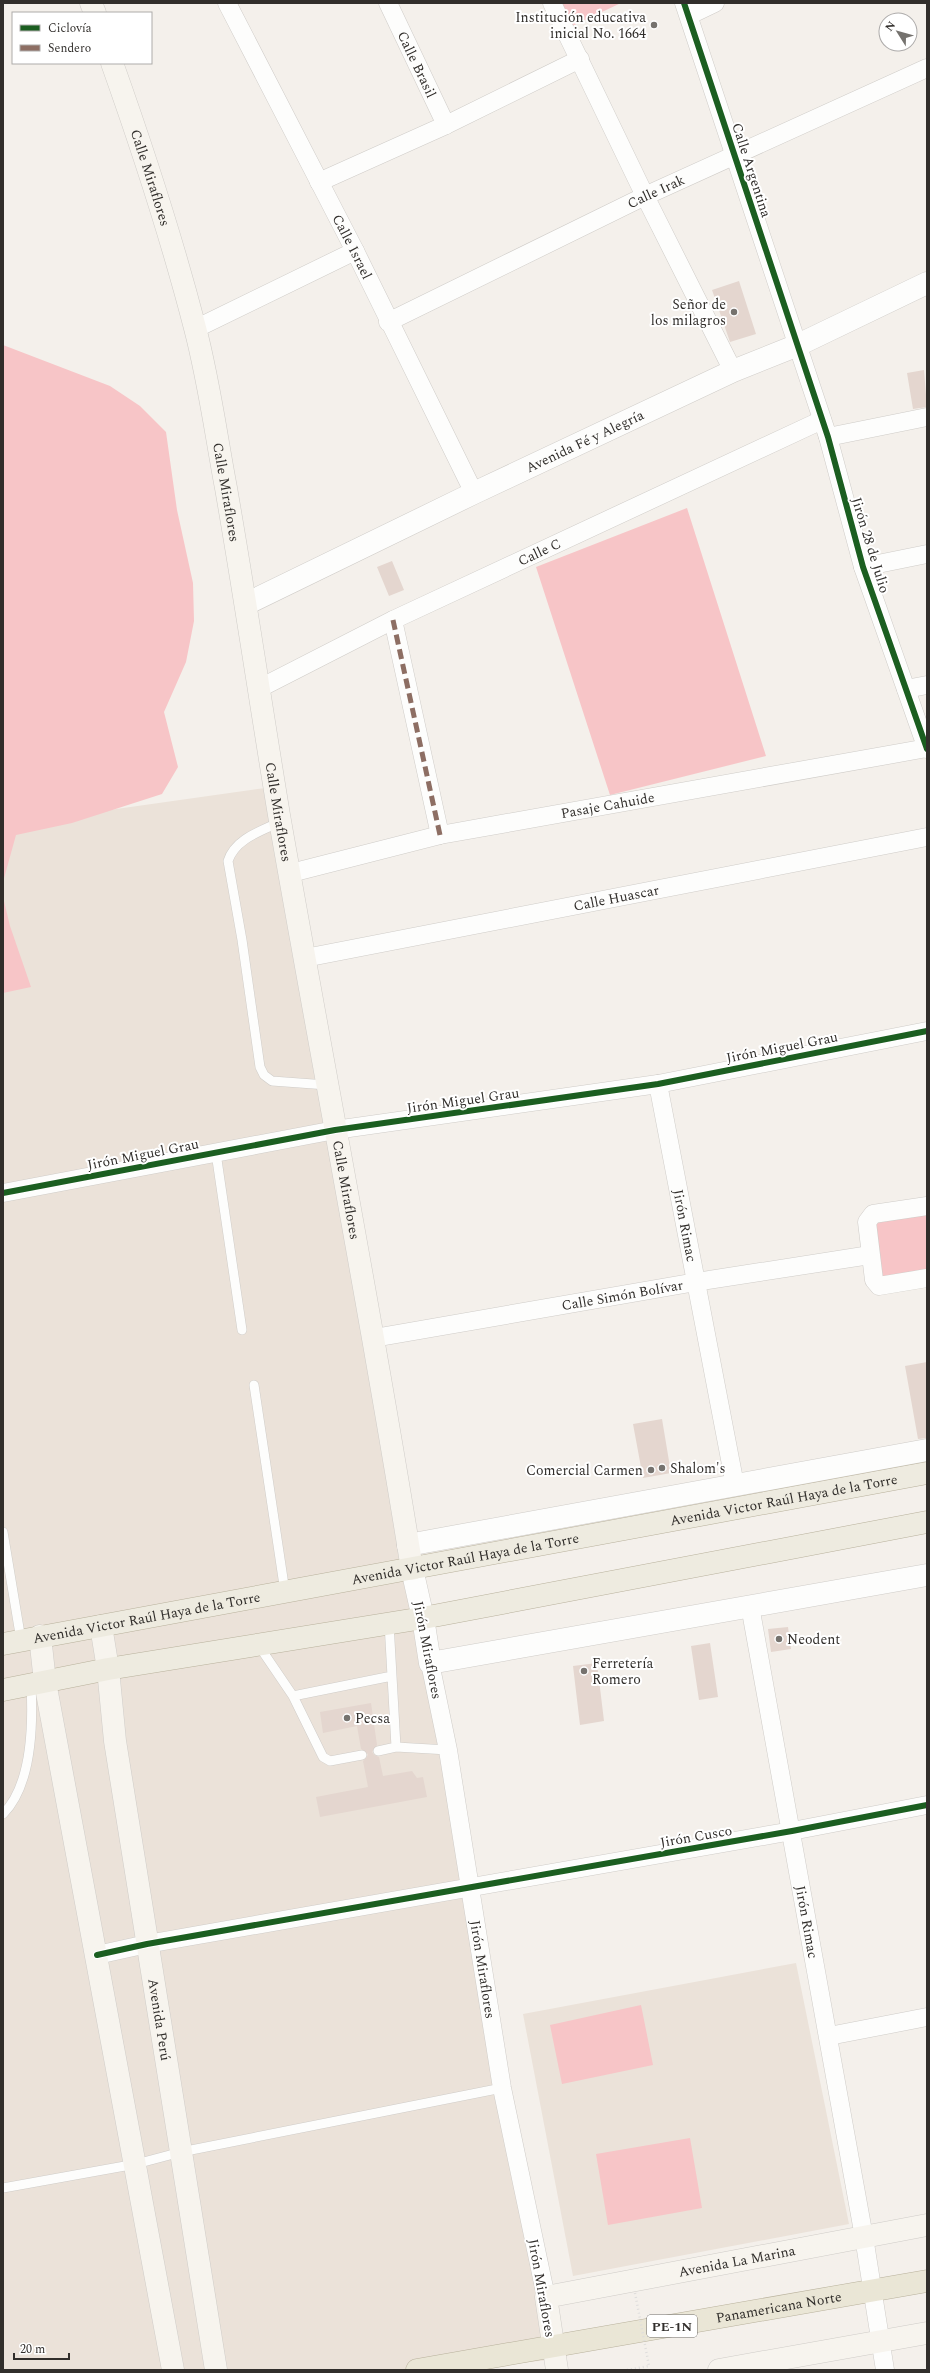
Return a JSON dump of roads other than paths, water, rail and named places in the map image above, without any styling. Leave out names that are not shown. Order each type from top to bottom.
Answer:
[{"type":"highway","name":"Panamericana Norte","points":[[416,2370],[927,2281]]},
{"type":"main road","name":"Calle Miraflores","points":[[112,64],[138,136],[195,329],[209,393],[246,604],[258,689],[280,822],[291,873],[334,1130],[374,1338],[412,1569]]},
{"type":"main road","name":"Avenida Victor Raúl Haya de la Torre","points":[[22,1640],[927,1473]]},
{"type":"main road","points":[[3,1690],[108,1669],[423,1618],[927,1522]]},
{"type":"main road","name":"Avenida Perú","points":[[101,1626],[108,1669],[115,1741],[216,2370]]},
{"type":"main road","points":[[22,1640],[38,1684],[97,1955],[173,2370]]},
{"type":"main road","name":"Avenida La Marina","points":[[546,2297],[927,2224]]},
{"type":"main road","name":"Jirón Miraflores","points":[[546,2297],[557,2370]]},
{"type":"main road","points":[[719,2370],[927,2333]]},
{"type":"street","name":"Calle Israel","points":[[227,3],[354,251],[474,493]]},
{"type":"street","name":"Calle Brasil","points":[[388,3],[446,125]]},
{"type":"street","points":[[552,3],[645,196],[733,371]]},
{"type":"street","points":[[687,9],[715,3]]},
{"type":"street","name":"Calle Argentina","points":[[687,9],[798,345]]},
{"type":"street","points":[[319,182],[446,125],[580,59]]},
{"type":"street","name":"Calle Irak","points":[[388,322],[734,154],[927,68]]},
{"type":"street","points":[[195,329],[354,251]]},
{"type":"street","name":"Avenida Fé y Alegría","points":[[246,604],[474,493],[733,371],[798,345],[927,283]]},
{"type":"street","name":"Jirón 28 de Julio","points":[[798,345],[828,437],[863,567],[927,749]]},
{"type":"street","points":[[828,437],[927,417]]},
{"type":"street","name":"Calle C","points":[[258,689],[393,620],[822,420]]},
{"type":"street","points":[[863,567],[927,554]]},
{"type":"street","points":[[393,620],[440,835]]},
{"type":"street","points":[[906,688],[927,685]]},
{"type":"street","name":"Pasaje Cahuide","points":[[291,873],[440,835],[927,749]]},
{"type":"street","name":"Calle Huascar","points":[[305,958],[927,837]]},
{"type":"street","name":"Jirón Miguel Grau","points":[[3,1193],[334,1130],[658,1084],[927,1030]]},
{"type":"street","name":"Jirón Rimac","points":[[658,1084],[735,1485]]},
{"type":"street","points":[[927,1206],[873,1214],[867,1222],[874,1280],[880,1286],[927,1278]]},
{"type":"street","name":"Calle Simón Bolívar","points":[[374,1338],[696,1282],[870,1255]]},
{"type":"street","points":[[408,1544],[927,1450]]},
{"type":"street","name":"Jirón Miraflores","points":[[412,1569],[423,1618],[430,1662],[448,1750],[502,2088],[546,2297]]},
{"type":"street","points":[[430,1662],[927,1575]]},
{"type":"street","name":"Jirón Rimac","points":[[750,1606],[874,2291],[884,2370]]},
{"type":"street","name":"Jirón Cusco","points":[[97,1955],[147,1944],[469,1887],[792,1832],[927,1805]]},
{"type":"street","points":[[829,2036],[927,2017]]},
{"type":"lane","points":[[280,822],[238,844],[231,853],[228,861],[260,1067],[264,1075],[272,1081],[327,1085]]},
{"type":"lane","points":[[216,1153],[242,1330]]},
{"type":"lane","points":[[254,1385],[285,1592]]},
{"type":"lane","points":[[3,1532],[22,1640]]},
{"type":"lane","points":[[389,1623],[396,1747]]},
{"type":"lane","points":[[258,1644],[293,1696],[323,1757],[330,1761],[362,1755]]},
{"type":"lane","points":[[293,1696],[392,1676]]},
{"type":"lane","points":[[3,1814],[11,1806],[27,1764],[38,1684]]},
{"type":"lane","points":[[378,1751],[396,1747],[448,1750]]},
{"type":"lane","points":[[3,2188],[136,2164],[181,2152],[502,2088]]},
{"type":"place","name":"Institución educativa inicial No. 1664","points":[[654,25]]},
{"type":"place","name":"Señor de los milagros","points":[[734,312]]},
{"type":"place","name":"Shalom's","points":[[662,1468]]},
{"type":"place","name":"Comercial Carmen","points":[[651,1470]]},
{"type":"place","name":"Neodent","points":[[779,1639]]},
{"type":"place","name":"Ferretería Romero","points":[[584,1671]]},
{"type":"place","name":"Pecsa","points":[[347,1718]]}]
